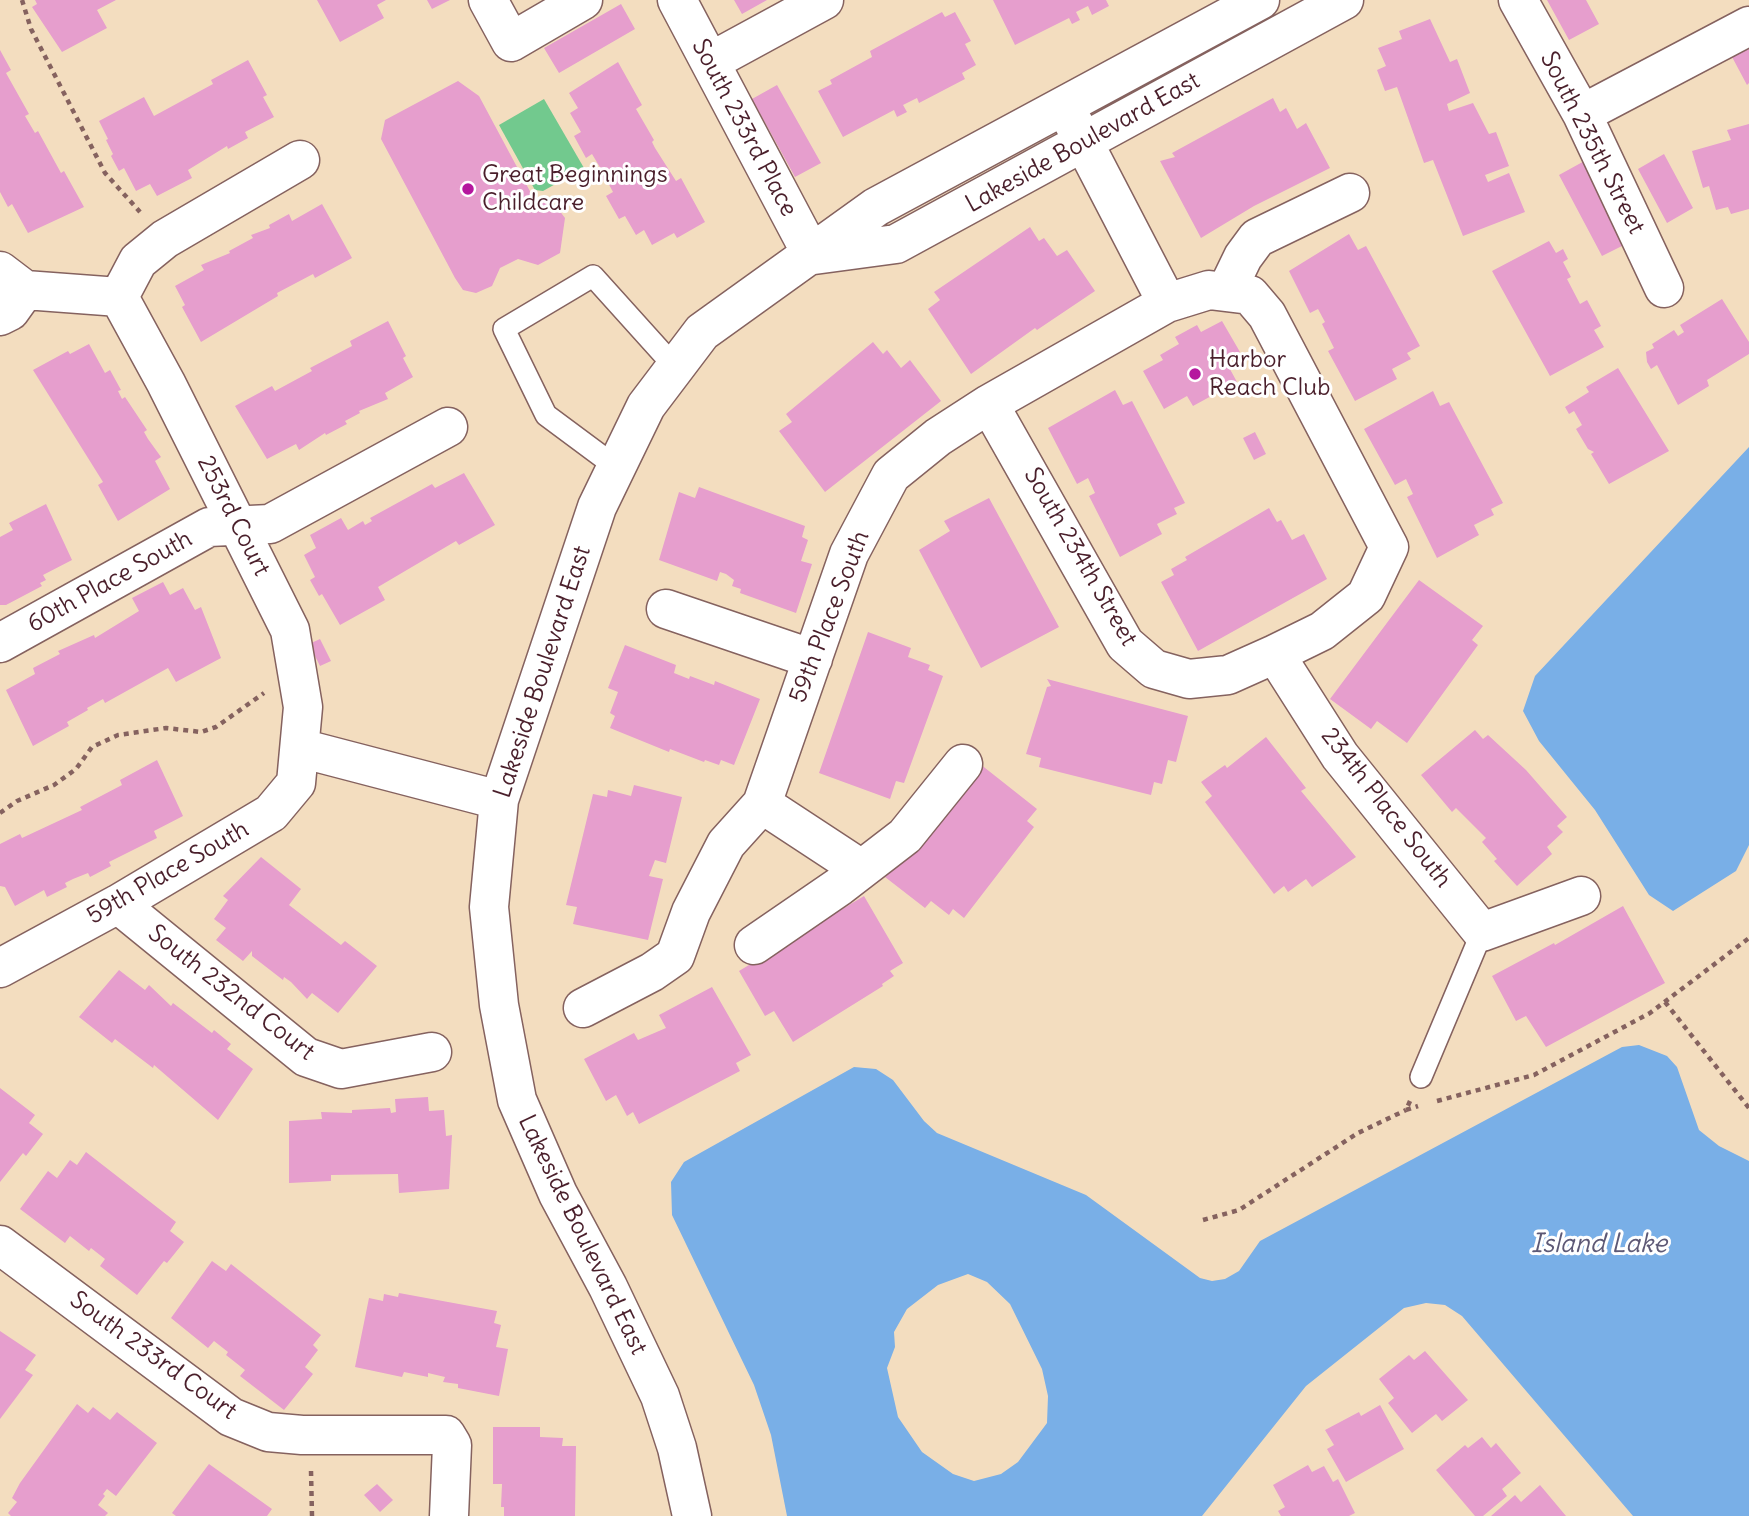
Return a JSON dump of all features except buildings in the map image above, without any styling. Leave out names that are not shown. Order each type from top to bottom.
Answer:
[{"type":"street","points":[[488,0],[511,42],[583,0]]},
{"type":"street","name":"South 233rd Place","points":[[677,0],[812,255]]},
{"type":"street","points":[[710,62],[824,0]]},
{"type":"street","name":"Lakeside Boulevard East","points":[[692,1516],[677,1448],[660,1396],[608,1287],[558,1194],[517,1100],[499,1005],[489,907],[499,800],[593,519],[646,406],[702,332],[876,207],[1259,0]]},
{"type":"street","name":"Lakeside Boulevard East","points":[[812,255],[896,244],[1345,0]]},
{"type":"street","name":"South 235th Street","points":[[1518,0],[1582,114],[1664,288]]},
{"type":"street","points":[[1582,114],[1749,26]]},
{"type":"street","points":[[1063,104],[1167,303]]},
{"type":"street","points":[[8,292],[119,296],[138,261],[164,239],[300,160]]},
{"type":"street","points":[[1275,654],[1322,631],[1366,596],[1388,547],[1267,315],[1239,293],[1243,257],[1257,239],[1350,193]]},
{"type":"street","name":"59th Place South","points":[[583,1008],[652,972],[675,956],[691,912],[726,844],[762,804],[849,554],[891,474],[938,437],[989,404],[1167,303],[1209,290],[1239,293]]},
{"type":"street","name":"253rd Court","points":[[119,296],[290,630],[303,707],[299,748]]},
{"type":"street","name":"South 234th Street","points":[[989,404],[1125,643],[1154,669],[1189,679],[1228,675],[1275,654]]},
{"type":"street","name":"60th Place South","points":[[0,643],[209,527],[239,528],[270,524],[448,427]]},
{"type":"street","points":[[666,609],[813,659]]},
{"type":"street","name":"234th Place South","points":[[1275,654],[1340,756],[1482,932]]},
{"type":"street","points":[[299,748],[499,800]]},
{"type":"street","name":"59th Place South","points":[[0,968],[118,904],[271,813],[296,783],[299,748]]},
{"type":"street","points":[[754,945],[905,836],[963,764]]},
{"type":"street","points":[[762,804],[862,869]]},
{"type":"street","points":[[1482,932],[1581,897]]},
{"type":"street","name":"South 232nd Court","points":[[118,904],[306,1057],[341,1069],[432,1052]]},
{"type":"street","name":"South 233rd Court","points":[[0,1245],[231,1417],[268,1432],[310,1435],[446,1435],[452,1445],[449,1516]]},
{"type":"lane","points":[[616,467],[546,415],[504,329],[593,276],[675,367]]},
{"type":"lane","points":[[1421,1077],[1482,932]]},
{"type":"path","points":[[22,0],[30,29],[105,173],[164,239]]},
{"type":"path","points":[[0,813],[17,801],[54,785],[76,769],[92,747],[118,735],[166,728],[201,732],[240,713],[258,696],[298,678]]},
{"type":"path","points":[[1203,1220],[1239,1210],[1358,1133],[1406,1110],[1535,1075],[1665,1002],[1749,938]]},
{"type":"path","points":[[1665,1002],[1749,1108]]},
{"type":"path","points":[[1406,1110],[1421,1077]]},
{"type":"path","points":[[310,1435],[312,1516]]},
{"type":"green space","points":[[544,99],[584,168],[543,191],[535,190],[499,125]]},
{"type":"water","points":[[1749,447],[1749,845],[1736,871],[1673,911],[1649,895],[1595,810],[1539,741],[1523,711],[1535,676]]},
{"type":"water","name":"Island Lake","points":[[1639,1045],[1667,1056],[1677,1067],[1699,1130],[1719,1146],[1749,1161],[1749,1516],[1633,1516],[1462,1316],[1445,1305],[1426,1303],[1404,1308],[1306,1386],[1202,1516],[787,1516],[771,1435],[754,1385],[672,1215],[671,1182],[684,1162],[854,1067],[876,1069],[893,1080],[924,1121],[937,1133],[1086,1195],[1200,1278],[1212,1281],[1225,1279],[1239,1271],[1260,1241],[1622,1047]],"holes":[[[968,1274],[987,1282],[1010,1304],[1042,1369],[1048,1396],[1047,1423],[1018,1462],[1001,1474],[974,1481],[953,1474],[922,1452],[898,1417],[887,1368],[895,1347],[894,1332],[907,1309],[938,1285]]]},
{"type":"place","name":"Great Beginnings Childcare","points":[[468,189]]},
{"type":"place","name":"Harbor Reach Club","points":[[1195,374]]}]
